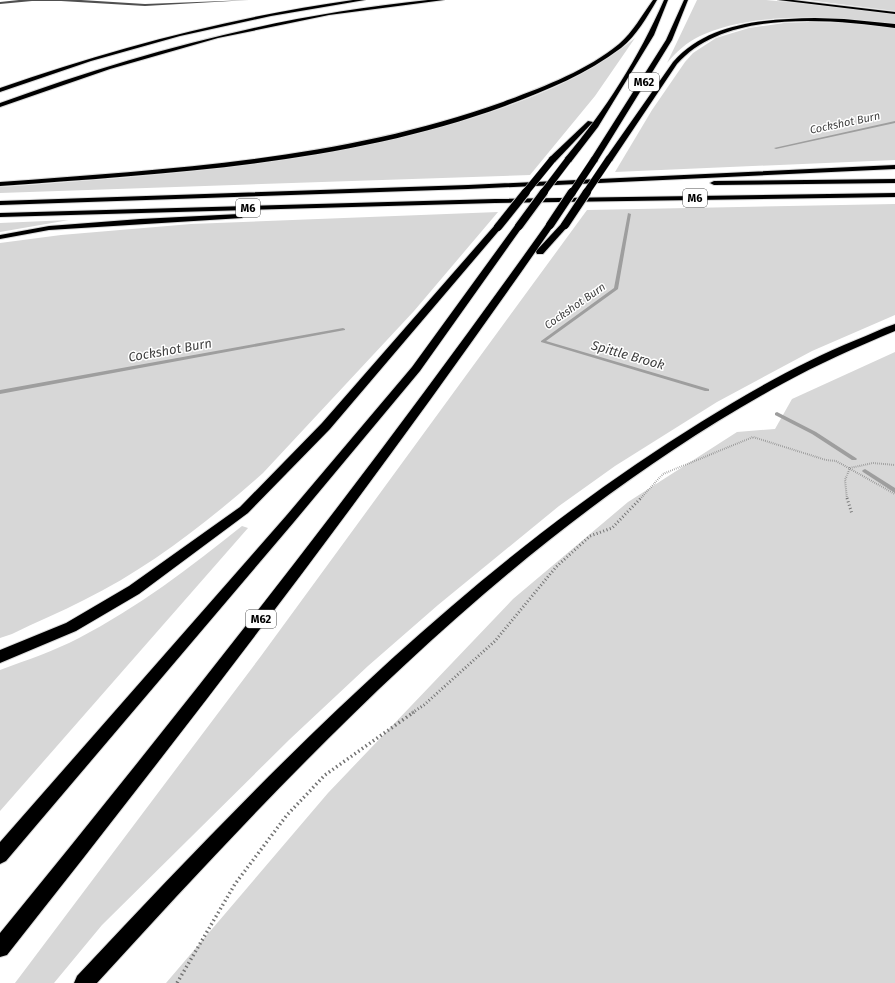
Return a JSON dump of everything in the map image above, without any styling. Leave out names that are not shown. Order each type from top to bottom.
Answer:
[{"type":"highway","points":[[0,90],[80,62],[181,34],[275,14],[363,0]]},
{"type":"highway","points":[[0,105],[58,83],[115,64],[204,39],[314,17],[442,0]]},
{"type":"highway","points":[[0,184],[197,169],[307,154],[404,134],[465,118],[532,94],[590,66],[620,46],[632,35],[655,0]]},
{"type":"highway","name":"M62","points":[[0,855],[290,519],[416,369],[519,226],[568,160],[595,127],[651,35],[666,0]]},
{"type":"highway","name":"M62","points":[[0,948],[147,766],[322,540],[511,282],[594,160],[636,95],[669,40],[686,0]]},
{"type":"highway","points":[[780,0],[895,13]]},
{"type":"highway","points":[[511,282],[565,225],[675,63],[684,53],[696,44],[713,35],[730,29],[750,25],[798,20],[851,21],[895,26]]},
{"type":"highway","points":[[0,657],[71,627],[134,590],[244,510],[326,426],[498,227],[552,160],[608,104]]},
{"type":"highway","points":[[468,187],[895,167]]},
{"type":"highway","name":"M6","points":[[0,203],[468,187],[895,181]]},
{"type":"highway","name":"M6","points":[[0,215],[495,201],[895,195]]},
{"type":"highway","points":[[0,237],[49,228],[140,221],[357,211],[495,201]]},
{"type":"highway","points":[[84,983],[193,865],[351,706],[465,602],[558,527],[664,450],[754,395],[841,350],[895,327]]},
{"type":"street","points":[[0,3],[61,0],[145,5],[247,0]]},
{"type":"path","points":[[177,983],[235,884],[287,815],[325,775],[424,705],[496,641],[556,567],[590,536],[612,528],[662,474],[753,437],[826,460],[836,461],[895,494]]},
{"type":"path","points":[[852,514],[846,493],[844,477],[850,468],[862,464],[876,463],[895,466]]},
{"type":"shaded area","points":[[697,0],[766,0],[830,6],[895,14],[895,24],[822,18],[770,19],[745,22],[721,28],[695,38],[674,55],[667,63]]},
{"type":"shaded area","points":[[807,0],[895,0],[895,11]]},
{"type":"shaded area","points":[[784,23],[852,23],[895,28],[895,160],[615,172],[652,110],[685,62],[693,53],[716,38],[749,28]]},
{"type":"shaded area","points":[[635,38],[595,96],[530,175],[0,193],[0,187],[178,173],[295,158],[354,148],[412,135],[469,119],[535,96],[597,65]]},
{"type":"shaded area","points":[[895,204],[895,315],[812,351],[717,402],[615,466],[559,506],[438,605],[368,666],[290,739],[102,925],[54,983],[15,983],[261,656],[587,210]]},
{"type":"shaded area","points":[[498,212],[414,311],[263,473],[221,509],[178,542],[132,573],[75,604],[12,634],[0,638],[0,243],[61,235],[191,224]]},
{"type":"shaded area","points":[[69,220],[0,232],[0,223]]},
{"type":"shaded area","points":[[895,352],[895,983],[166,983],[328,793],[513,599],[628,502],[737,432],[775,429],[792,399]]},
{"type":"shaded area","points":[[242,526],[248,528],[0,811],[0,670],[60,647],[122,614],[203,557]]},
{"type":"waterway","name":"Cockshot Burn","points":[[776,148],[895,122]]},
{"type":"waterway","name":"Cockshot Burn","points":[[629,214],[616,289],[543,341],[707,390]]},
{"type":"waterway","name":"Cockshot Burn","points":[[0,392],[343,329]]},
{"type":"waterway","name":"Spittle Brook","points":[[777,414],[814,433],[854,459]]},
{"type":"waterway","name":"Spittle Brook","points":[[865,471],[895,491]]}]
